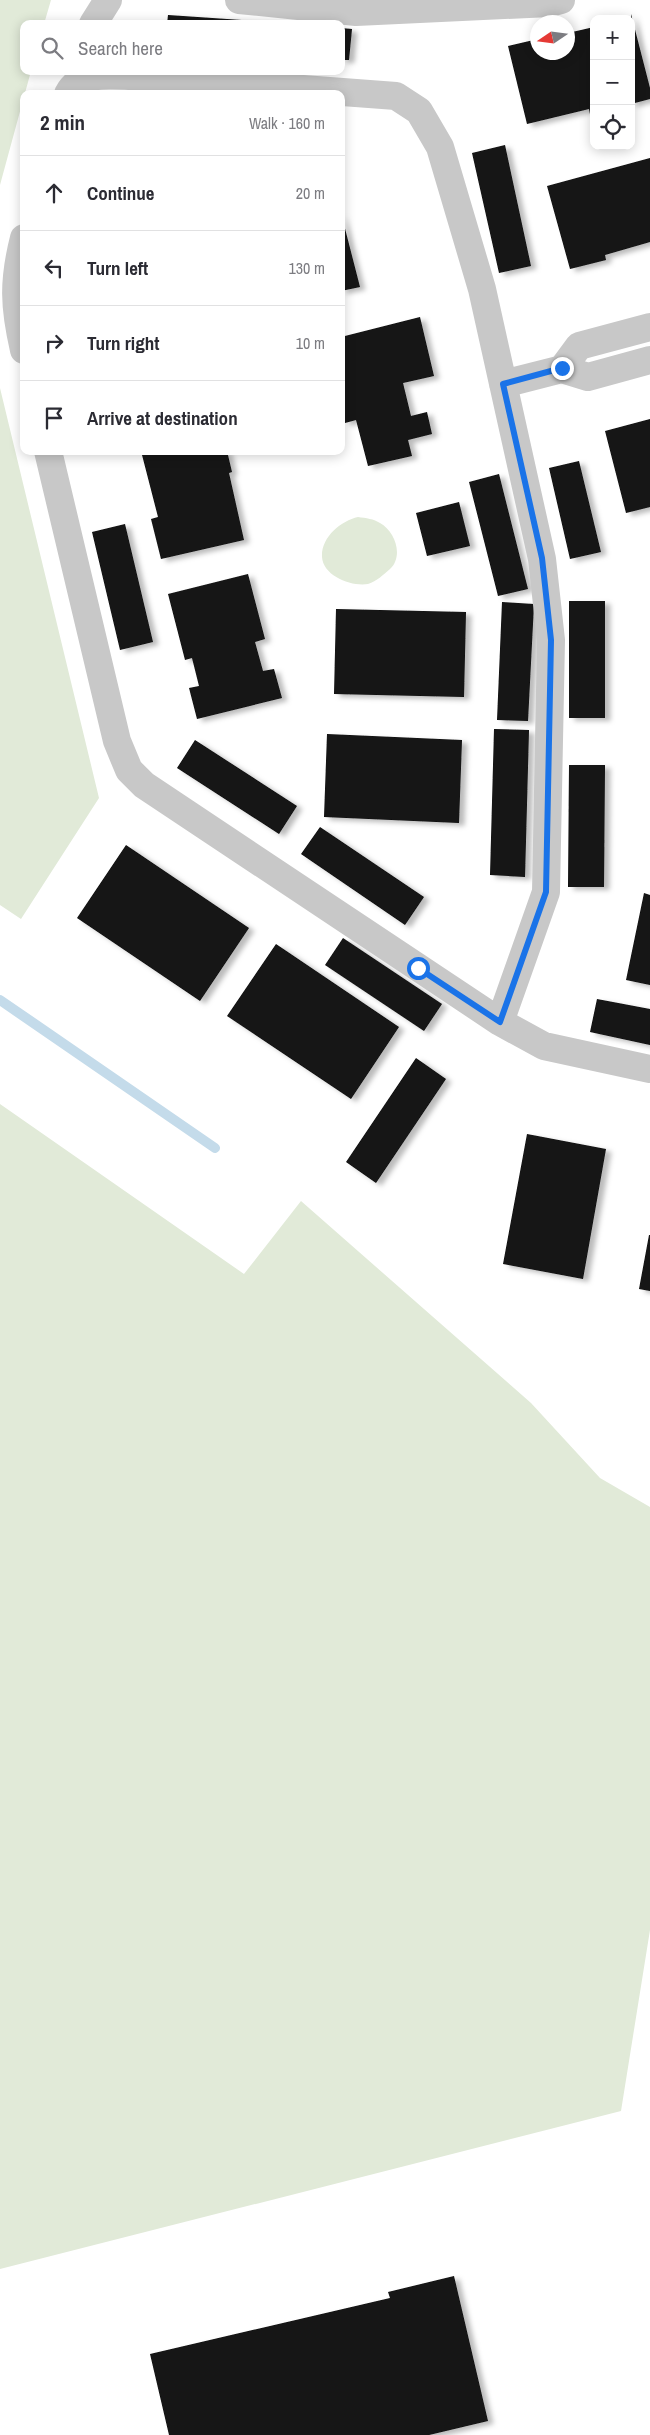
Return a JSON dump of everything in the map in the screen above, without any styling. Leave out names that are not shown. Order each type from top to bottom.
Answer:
[{"type":"lane","points":[[95,20],[108,0]]},
{"type":"lane","points":[[239,0],[356,12],[550,3],[561,0]]},
{"type":"lane","points":[[70,90],[72,86],[91,75]]},
{"type":"lane","points":[[118,75],[316,90]]},
{"type":"lane","points":[[345,92],[396,96],[418,112],[440,147],[482,289],[542,558],[551,640],[546,892],[500,1022]]},
{"type":"lane","points":[[20,254],[17,266],[16,315],[20,332]]},
{"type":"lane","points":[[562,368],[579,346],[650,327]]},
{"type":"lane","points":[[503,384],[562,368],[588,377],[650,360]]},
{"type":"lane","points":[[49,455],[117,740],[129,770],[144,785],[500,1022],[544,1046],[650,1068]]},
{"type":"green space","points":[[0,0],[51,0],[45,20],[20,20],[20,75],[30,75],[26,90],[20,90],[20,111],[0,185]]},
{"type":"green space","points":[[0,388],[99,798],[21,919],[0,905]]},
{"type":"green space","points":[[358,517],[380,523],[390,532],[396,544],[397,551],[394,564],[377,580],[368,584],[354,584],[339,579],[327,570],[322,557],[325,543],[333,531],[345,522]]},
{"type":"green space","points":[[0,1104],[244,1274],[301,1201],[531,1403],[600,1478],[650,1507],[650,1930],[621,2111],[0,2269]]},
{"type":"building","points":[[168,15],[242,20],[167,20]]},
{"type":"building","points":[[345,28],[352,29],[349,60],[345,60]]},
{"type":"building","points":[[590,28],[590,114],[589,109],[527,124],[508,46],[530,41],[530,60],[575,60],[575,31]]},
{"type":"building","points":[[635,30],[650,88],[650,99],[635,103]]},
{"type":"building","points":[[505,145],[531,266],[499,273],[472,153]]},
{"type":"building","points":[[650,158],[650,242],[605,255],[606,260],[570,269],[547,186]]},
{"type":"building","points":[[345,229],[360,287],[345,290]]},
{"type":"building","points":[[420,317],[434,376],[403,383],[411,416],[427,412],[432,434],[408,440],[412,456],[368,466],[356,420],[345,423],[345,336]]},
{"type":"building","points":[[650,419],[650,507],[626,513],[605,431]]},
{"type":"building","points":[[142,455],[228,455],[232,472],[229,473],[244,540],[161,559],[151,519],[158,517]]},
{"type":"building","points":[[579,461],[601,552],[570,559],[549,468]]},
{"type":"building","points":[[499,474],[528,589],[498,596],[469,482]]},
{"type":"building","points":[[459,502],[470,546],[427,556],[416,513]]},
{"type":"building","points":[[125,524],[153,642],[120,650],[92,532]]},
{"type":"building","points":[[248,574],[265,639],[255,642],[263,671],[274,669],[282,698],[197,719],[189,688],[199,686],[192,658],[185,660],[168,594]]},
{"type":"building","points":[[569,601],[605,601],[605,718],[569,718]]},
{"type":"building","points":[[502,602],[534,604],[528,721],[497,720]]},
{"type":"building","points":[[336,609],[466,612],[464,697],[334,694]]},
{"type":"building","points":[[494,729],[529,730],[525,877],[490,875]]},
{"type":"building","points":[[327,734],[462,740],[459,823],[324,817]]},
{"type":"building","points":[[195,740],[297,806],[279,834],[177,768]]},
{"type":"building","points":[[569,765],[605,765],[604,887],[568,887]]},
{"type":"building","points":[[320,827],[424,897],[405,925],[301,854]]},
{"type":"building","points":[[126,845],[249,928],[200,1001],[77,918]]},
{"type":"building","points":[[644,893],[650,895],[650,985],[626,980]]},
{"type":"building","points":[[343,938],[442,1004],[424,1031],[325,965]]},
{"type":"building","points":[[276,944],[399,1027],[351,1099],[227,1016]]},
{"type":"building","points":[[597,999],[650,1009],[650,1045],[590,1032]]},
{"type":"building","points":[[416,1058],[446,1079],[376,1183],[346,1162]]},
{"type":"building","points":[[527,1134],[606,1149],[583,1279],[503,1264]]},
{"type":"building","points":[[650,1235],[650,1291],[639,1289]]},
{"type":"building","points":[[454,2276],[488,2421],[429,2435],[169,2435],[150,2354],[390,2298],[388,2292]]},
{"type":"waterway","points":[[0,1000],[215,1148]]},
{"type":"route","points":[[418,968],[500,1022],[546,892],[550,768],[551,640],[542,558],[503,384],[562,368]]}]
